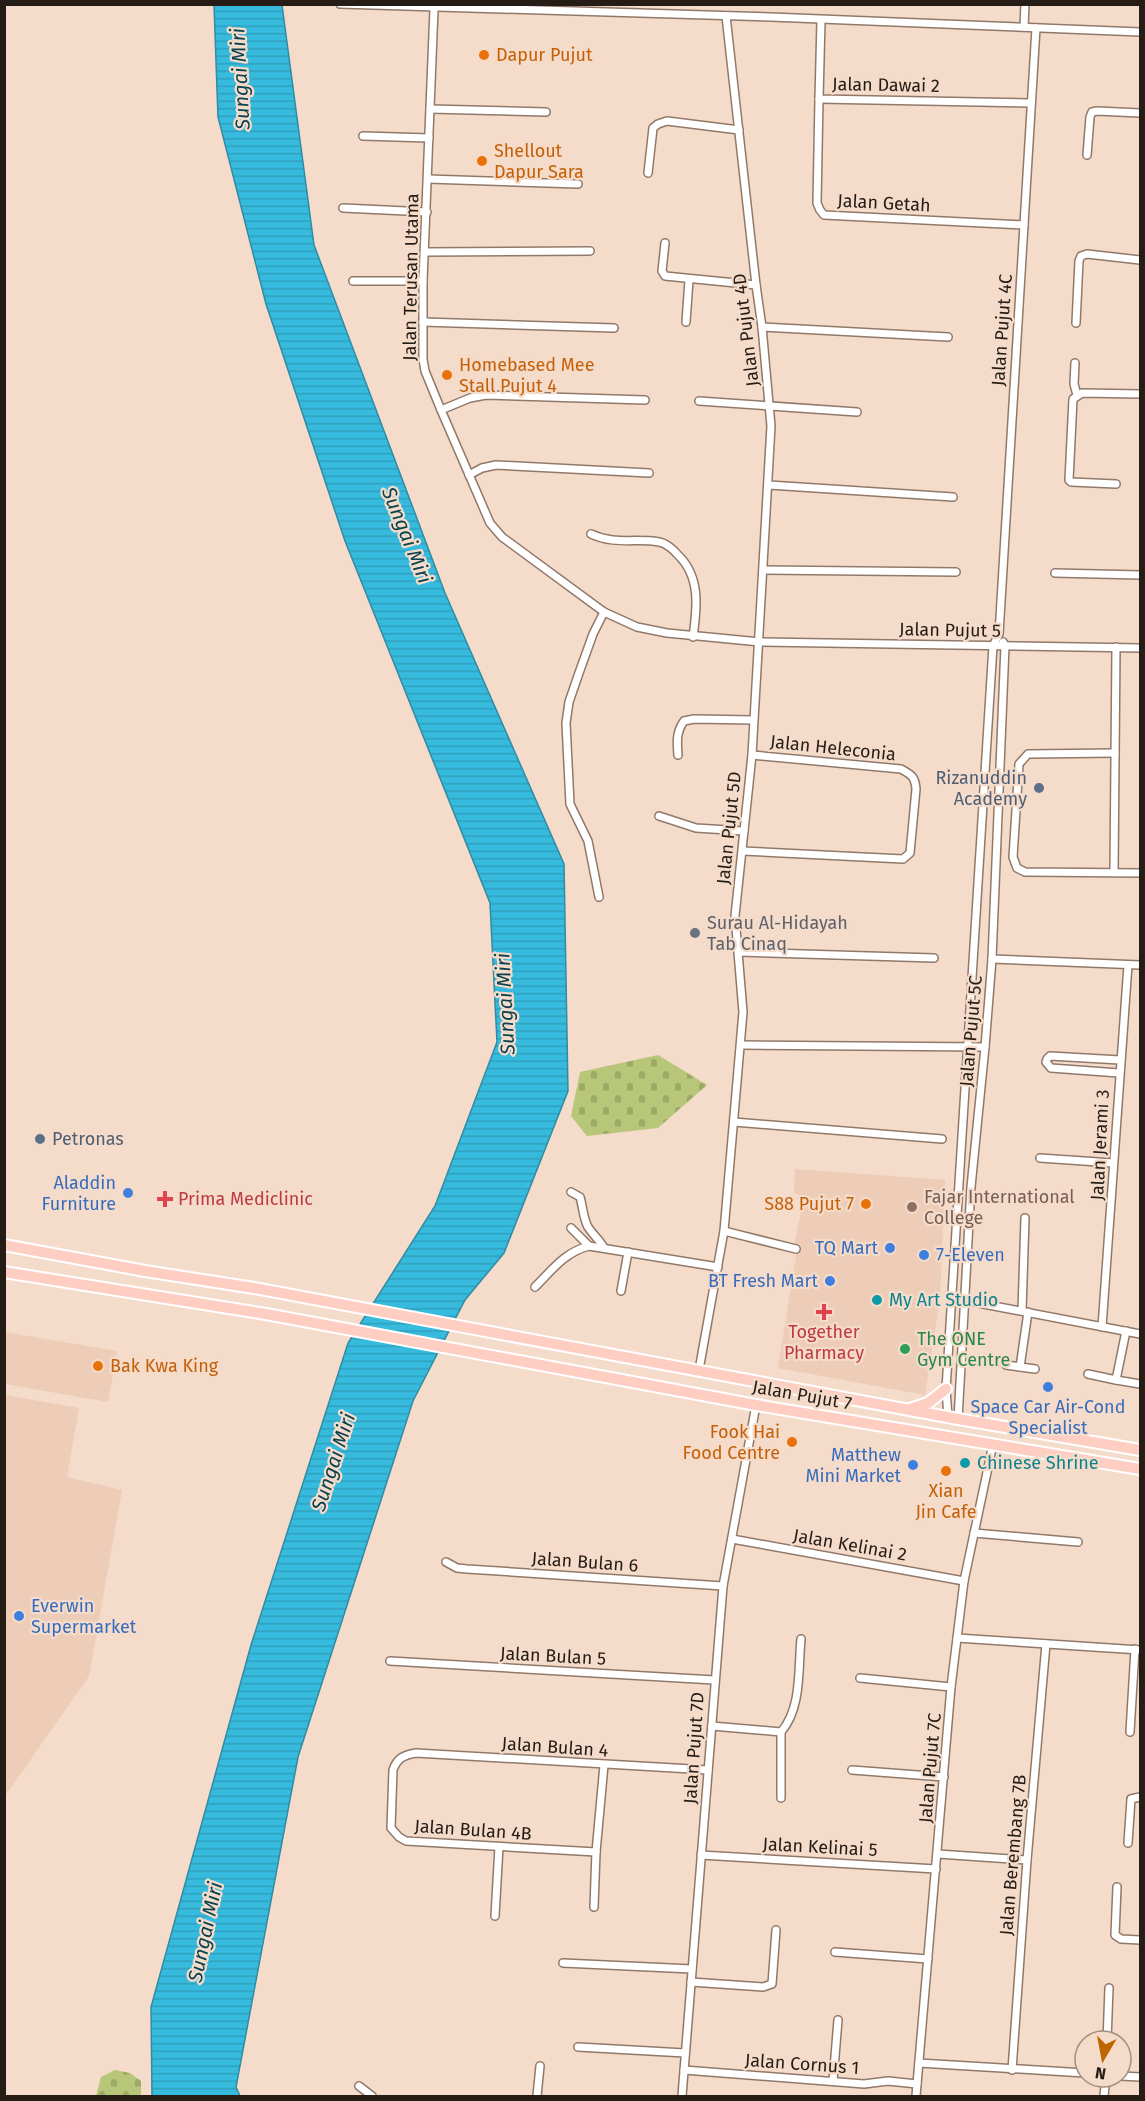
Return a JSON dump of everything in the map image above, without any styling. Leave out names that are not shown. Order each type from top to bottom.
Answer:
[{"type":"main road","name":"Jalan Pujut 7","points":[[4,1245],[471,1327],[953,1418],[1140,1450]]},
{"type":"main road","name":"Jalan Pujut 7","points":[[4,1272],[266,1314],[756,1404],[1140,1469]]},
{"type":"main road","points":[[910,1409],[928,1403],[946,1389]]},
{"type":"main road","points":[[953,1418],[960,1433],[1041,1447],[1066,1456]]},
{"type":"street","points":[[340,4],[1140,32]]},
{"type":"street","points":[[1024,27],[1025,4]]},
{"type":"street","name":"Jalan Terusan Utama","points":[[434,9],[422,348],[425,371],[490,524],[502,537],[604,612],[637,627],[693,637],[760,642]]},
{"type":"street","name":"Jalan Pujut 4D","points":[[726,16],[770,406],[769,485],[760,642]]},
{"type":"street","name":"Jalan Dawai 2","points":[[821,20],[819,99],[1031,103]]},
{"type":"street","name":"Jalan Pujut 4C","points":[[999,634],[1036,28]]},
{"type":"street","name":"Jalan Getah","points":[[819,99],[817,203],[824,214],[1024,225]]},
{"type":"street","points":[[430,109],[546,112]]},
{"type":"street","points":[[1087,155],[1092,112],[1140,113]]},
{"type":"street","points":[[648,173],[653,128],[658,124],[668,121],[739,130]]},
{"type":"street","points":[[363,136],[429,138]]},
{"type":"street","points":[[428,179],[578,184]]},
{"type":"street","points":[[343,208],[427,212]]},
{"type":"street","points":[[665,243],[662,271],[665,276],[756,285]]},
{"type":"street","points":[[425,252],[590,251]]},
{"type":"street","points":[[1076,323],[1081,256],[1087,254],[1140,260]]},
{"type":"street","points":[[686,322],[689,280]]},
{"type":"street","points":[[353,281],[423,281]]},
{"type":"street","points":[[423,322],[614,328]]},
{"type":"street","points":[[762,327],[948,337]]},
{"type":"street","points":[[1075,363],[1074,384],[1077,395]]},
{"type":"street","points":[[1116,484],[1071,482],[1069,480],[1073,399],[1082,393],[1140,394]]},
{"type":"street","points":[[441,410],[470,398],[486,395],[645,400]]},
{"type":"street","points":[[699,401],[857,412]]},
{"type":"street","points":[[469,475],[482,468],[496,465],[649,473]]},
{"type":"street","points":[[769,485],[954,497]]},
{"type":"street","points":[[591,534],[604,540],[661,542],[675,551],[686,563],[694,578],[697,607],[693,637]]},
{"type":"street","points":[[764,570],[956,572]]},
{"type":"street","points":[[1055,573],[1140,575]]},
{"type":"street","points":[[599,897],[588,841],[570,804],[567,723],[569,702],[592,634],[604,612]]},
{"type":"street","points":[[993,646],[999,634]]},
{"type":"street","points":[[999,634],[1005,646]]},
{"type":"street","name":"Jalan Pujut 5","points":[[760,642],[1140,648]]},
{"type":"street","name":"Jalan Pujut 5D","points":[[699,1370],[724,1231],[741,1045],[743,1012],[735,916],[752,755],[760,642]]},
{"type":"street","name":"Jalan Pujut 5C","points":[[953,1418],[946,1389],[958,1186],[976,953],[993,646]]},
{"type":"street","name":"Jalan Pujut 5C","points":[[953,1418],[966,1300],[971,1187],[992,959],[1005,646]]},
{"type":"street","points":[[1114,871],[1116,647]]},
{"type":"street","points":[[678,755],[677,738],[679,728],[684,721],[694,719],[753,720]]},
{"type":"street","points":[[1115,753],[1028,754],[1023,758],[1019,764],[1013,857],[1017,868],[1025,872],[1140,873]]},
{"type":"street","name":"Jalan Heleconia","points":[[743,851],[903,859],[910,853],[915,800],[915,780],[912,774],[901,769],[752,755]]},
{"type":"street","points":[[659,816],[696,828],[744,831]]},
{"type":"street","points":[[739,952],[934,958]]},
{"type":"street","points":[[992,959],[1140,965]]},
{"type":"street","name":"Jalan Jerami 3","points":[[1102,1327],[1128,965]]},
{"type":"street","points":[[741,1045],[985,1047]]},
{"type":"street","points":[[1119,1073],[1051,1068],[1047,1065],[1047,1059],[1050,1056],[1120,1060]]},
{"type":"street","points":[[734,1122],[942,1139]]},
{"type":"street","points":[[1040,1158],[1113,1163]]},
{"type":"street","points":[[958,1186],[971,1187]]},
{"type":"street","points":[[571,1192],[581,1199],[584,1219],[604,1248]]},
{"type":"street","points":[[1020,1367],[1025,1311],[1025,1218]]},
{"type":"street","points":[[571,1228],[589,1246]]},
{"type":"street","points":[[724,1231],[796,1249]]},
{"type":"street","points":[[535,1287],[565,1256],[577,1249],[589,1246],[718,1267]]},
{"type":"street","points":[[621,1291],[628,1252]]},
{"type":"street","points":[[952,1298],[1140,1334]]},
{"type":"street","points":[[1116,1380],[1126,1331]]},
{"type":"street","points":[[949,1338],[962,1338]]},
{"type":"street","points":[[1006,1365],[1035,1369]]},
{"type":"street","points":[[1088,1374],[1140,1384]]},
{"type":"street","name":"Jalan Pujut 7D","points":[[682,2097],[723,1586],[756,1404]]},
{"type":"street","name":"Jalan Pujut 7C","points":[[916,2097],[951,1687],[964,1581],[993,1444]]},
{"type":"street","points":[[974,1533],[1078,1542]]},
{"type":"street","name":"Jalan Kelinai 2","points":[[732,1539],[964,1581]]},
{"type":"street","name":"Jalan Bulan 6","points":[[446,1562],[457,1568],[467,1569],[723,1586]]},
{"type":"street","points":[[957,1638],[1138,1649],[1130,1732]]},
{"type":"street","points":[[781,1798],[781,1732],[789,1724],[793,1712],[801,1639]]},
{"type":"street","name":"Jalan Berembang 7B","points":[[1012,2070],[1046,1644]]},
{"type":"street","name":"Jalan Bulan 5","points":[[390,1661],[714,1680]]},
{"type":"street","points":[[860,1678],[951,1687]]},
{"type":"street","points":[[712,1726],[781,1732]]},
{"type":"street","name":"Jalan Bulan 4","points":[[400,1757],[416,1753],[708,1770]]},
{"type":"street","name":"Jalan Bulan 4B","points":[[400,1757],[393,1770],[392,1828],[399,1837],[406,1841],[596,1852]]},
{"type":"street","points":[[594,1907],[596,1852],[604,1765]]},
{"type":"street","points":[[852,1770],[944,1778]]},
{"type":"street","points":[[1128,1843],[1131,1799],[1140,1797]]},
{"type":"street","points":[[495,1916],[499,1847]]},
{"type":"street","points":[[938,1854],[1027,1860]]},
{"type":"street","name":"Jalan Kelinai 5","points":[[701,1855],[936,1869]]},
{"type":"street","points":[[1117,1887],[1115,1935],[1120,1939],[1140,1940]]},
{"type":"street","points":[[691,1982],[763,1987],[772,1984],[776,1930]]},
{"type":"street","points":[[835,1952],[928,1959]]},
{"type":"street","points":[[563,1963],[692,1969]]},
{"type":"street","points":[[1107,2029],[1109,1988]]},
{"type":"street","points":[[833,2081],[838,2020]]},
{"type":"street","points":[[578,2048],[686,2053]]},
{"type":"street","points":[[919,2063],[1073,2073]]},
{"type":"street","points":[[537,2097],[540,2066]]},
{"type":"street","name":"Jalan Cornus 1","points":[[684,2070],[833,2081],[917,2084]]},
{"type":"street","points":[[359,2086],[372,2097]]},
{"type":"shaded area","points":[[795,1169],[945,1180],[940,1298],[925,1395],[778,1368],[797,1249],[794,1245],[801,1213],[798,1194],[794,1193]]},
{"type":"shaded area","points":[[4,1332],[117,1351],[108,1402],[5,1384]]},
{"type":"shaded area","points":[[5,1395],[79,1408],[67,1477],[122,1490],[89,1676],[5,1796]]},
{"type":"green space","points":[[658,1055],[707,1085],[658,1128],[587,1136],[571,1116],[580,1072]]},
{"type":"green space","points":[[115,2070],[130,2073],[141,2081],[141,2096],[96,2096],[101,2077]]},
{"type":"water","name":"Sungai Miri","points":[[214,5],[282,5],[314,245],[445,593],[564,864],[568,1091],[504,1253],[465,1300],[413,1401],[298,1757],[236,2087],[240,2096],[152,2096],[151,2007],[251,1645],[348,1343],[435,1206],[497,1042],[490,903],[345,541],[266,304],[218,117]]},
{"type":"place","name":"Dapur Pujut","points":[[484,55]]},
{"type":"place","name":"Shellout Dapur Sara","points":[[482,161]]},
{"type":"place","name":"Homebased Mee Stall Pujut 4","points":[[447,375]]},
{"type":"place","name":"Rizanuddin Academy","points":[[1039,788]]},
{"type":"place","name":"Surau Al-Hidayah Tab Cinaq","points":[[695,933]]},
{"type":"place","name":"Petronas","points":[[40,1139]]},
{"type":"place","name":"Aladdin Furniture","points":[[128,1193]]},
{"type":"place","name":"Prima Mediclinic","points":[[165,1199]]},
{"type":"place","name":"S88 Pujut 7","points":[[866,1204]]},
{"type":"place","name":"Fajar International College","points":[[912,1207]]},
{"type":"place","name":"TQ Mart","points":[[890,1248]]},
{"type":"place","name":"7-Eleven","points":[[924,1255]]},
{"type":"place","name":"BT Fresh Mart","points":[[830,1281]]},
{"type":"place","name":"My Art Studio","points":[[877,1300]]},
{"type":"place","name":"Together Pharmacy","points":[[824,1312]]},
{"type":"place","name":"The ONE Gym Centre","points":[[905,1349]]},
{"type":"place","name":"Bak Kwa King","points":[[98,1366]]},
{"type":"place","name":"Space Car Air-Cond Specialist","points":[[1048,1387]]},
{"type":"place","name":"Fook Hai Food Centre","points":[[792,1442]]},
{"type":"place","name":"Chinese Shrine","points":[[965,1463]]},
{"type":"place","name":"Matthew Mini Market","points":[[913,1465]]},
{"type":"place","name":"Xian Jin Cafe","points":[[946,1471]]},
{"type":"place","name":"Everwin Supermarket","points":[[19,1616]]}]
